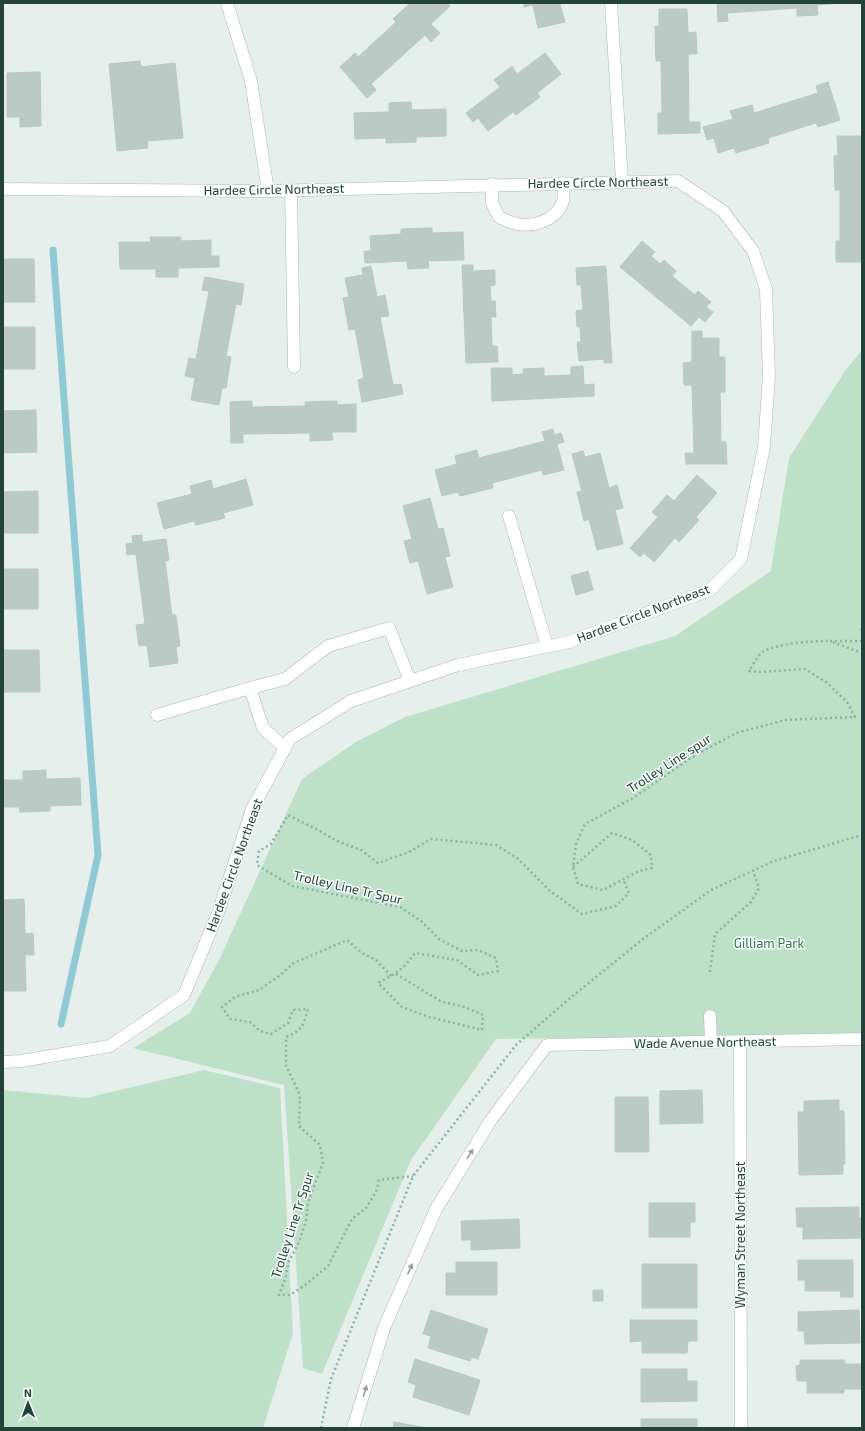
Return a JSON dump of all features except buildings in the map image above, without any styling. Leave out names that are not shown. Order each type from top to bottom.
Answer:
[{"type":"street","points":[[227,3],[251,81],[268,191]]},
{"type":"street","points":[[611,3],[622,182]]},
{"type":"street","name":"Hardee Circle Northeast","points":[[3,189],[268,191],[492,184],[678,181],[723,211],[753,251],[766,289],[769,376],[764,447],[742,559],[710,590],[569,642],[458,665],[351,701],[290,739],[252,809],[218,913],[184,995],[110,1046],[21,1062],[3,1062]]},
{"type":"street","points":[[492,184],[492,204],[499,217],[514,223],[530,224],[543,222],[553,217],[563,203],[563,183]]},
{"type":"street","points":[[290,190],[294,367]]},
{"type":"street","points":[[509,516],[547,646]]},
{"type":"street","points":[[158,715],[285,679],[328,646],[389,628],[410,681]]},
{"type":"street","points":[[250,688],[263,728],[285,748]]},
{"type":"street","points":[[710,1016],[711,1042]]},
{"type":"street","name":"Wade Avenue Northeast","points":[[354,1428],[384,1328],[436,1209],[491,1120],[547,1044],[862,1039]]},
{"type":"street","name":"Wyman Street Northeast","points":[[740,1042],[741,1428]]},
{"type":"path","points":[[862,629],[860,632],[862,632]]},
{"type":"path","points":[[830,641],[862,641]]},
{"type":"path","points":[[830,641],[862,653]]},
{"type":"path","name":"Trolley Line spur","points":[[573,867],[612,833],[632,840],[651,855],[652,868],[639,871],[603,890],[578,884],[573,867],[576,844],[585,824],[633,798],[692,757],[736,733],[785,720],[855,717],[847,702],[826,682],[805,669],[761,672],[749,671],[763,652],[786,645],[830,641]]},
{"type":"path","name":"Trolley Line Tr Spur","points":[[396,974],[442,1002],[462,1006],[482,1015],[482,1030],[429,1017],[402,1007],[378,982],[396,974],[407,964],[415,953],[457,960],[478,975],[498,971],[496,958],[478,950],[462,951],[439,940],[422,921],[400,907],[292,886],[256,864],[259,850],[271,844],[288,815],[337,841],[361,850],[378,863],[409,852],[431,839],[496,845],[517,858],[550,891],[582,914],[616,906],[629,893],[623,879]]},
{"type":"path","points":[[710,972],[715,934],[751,902],[759,888],[753,870]]},
{"type":"path","name":"Trolley Line Tr Spur","points":[[391,976],[376,960],[362,953],[347,940],[294,963],[259,990],[235,998],[222,1007],[230,1019],[250,1022],[260,1031],[271,1034],[288,1023],[293,1010],[308,1009],[304,1025],[295,1033],[286,1037],[286,1066],[300,1095],[299,1126],[320,1145],[323,1163],[308,1202],[306,1221],[299,1242],[289,1261],[285,1279],[279,1295],[290,1295],[305,1286],[328,1266],[352,1219],[366,1208],[376,1192],[379,1180],[413,1176]]},
{"type":"green space","name":"Gilliam Park","points":[[862,350],[862,1035],[496,1039],[411,1160],[322,1374],[303,1368],[284,1085],[133,1048],[190,1013],[220,958],[302,779],[356,742],[405,717],[675,636],[771,571],[789,458],[845,371]]},
{"type":"green space","points":[[204,1070],[280,1088],[293,1333],[263,1428],[3,1428],[3,1090],[86,1098]]},
{"type":"waterway","points":[[53,250],[98,855],[61,1024]]}]
